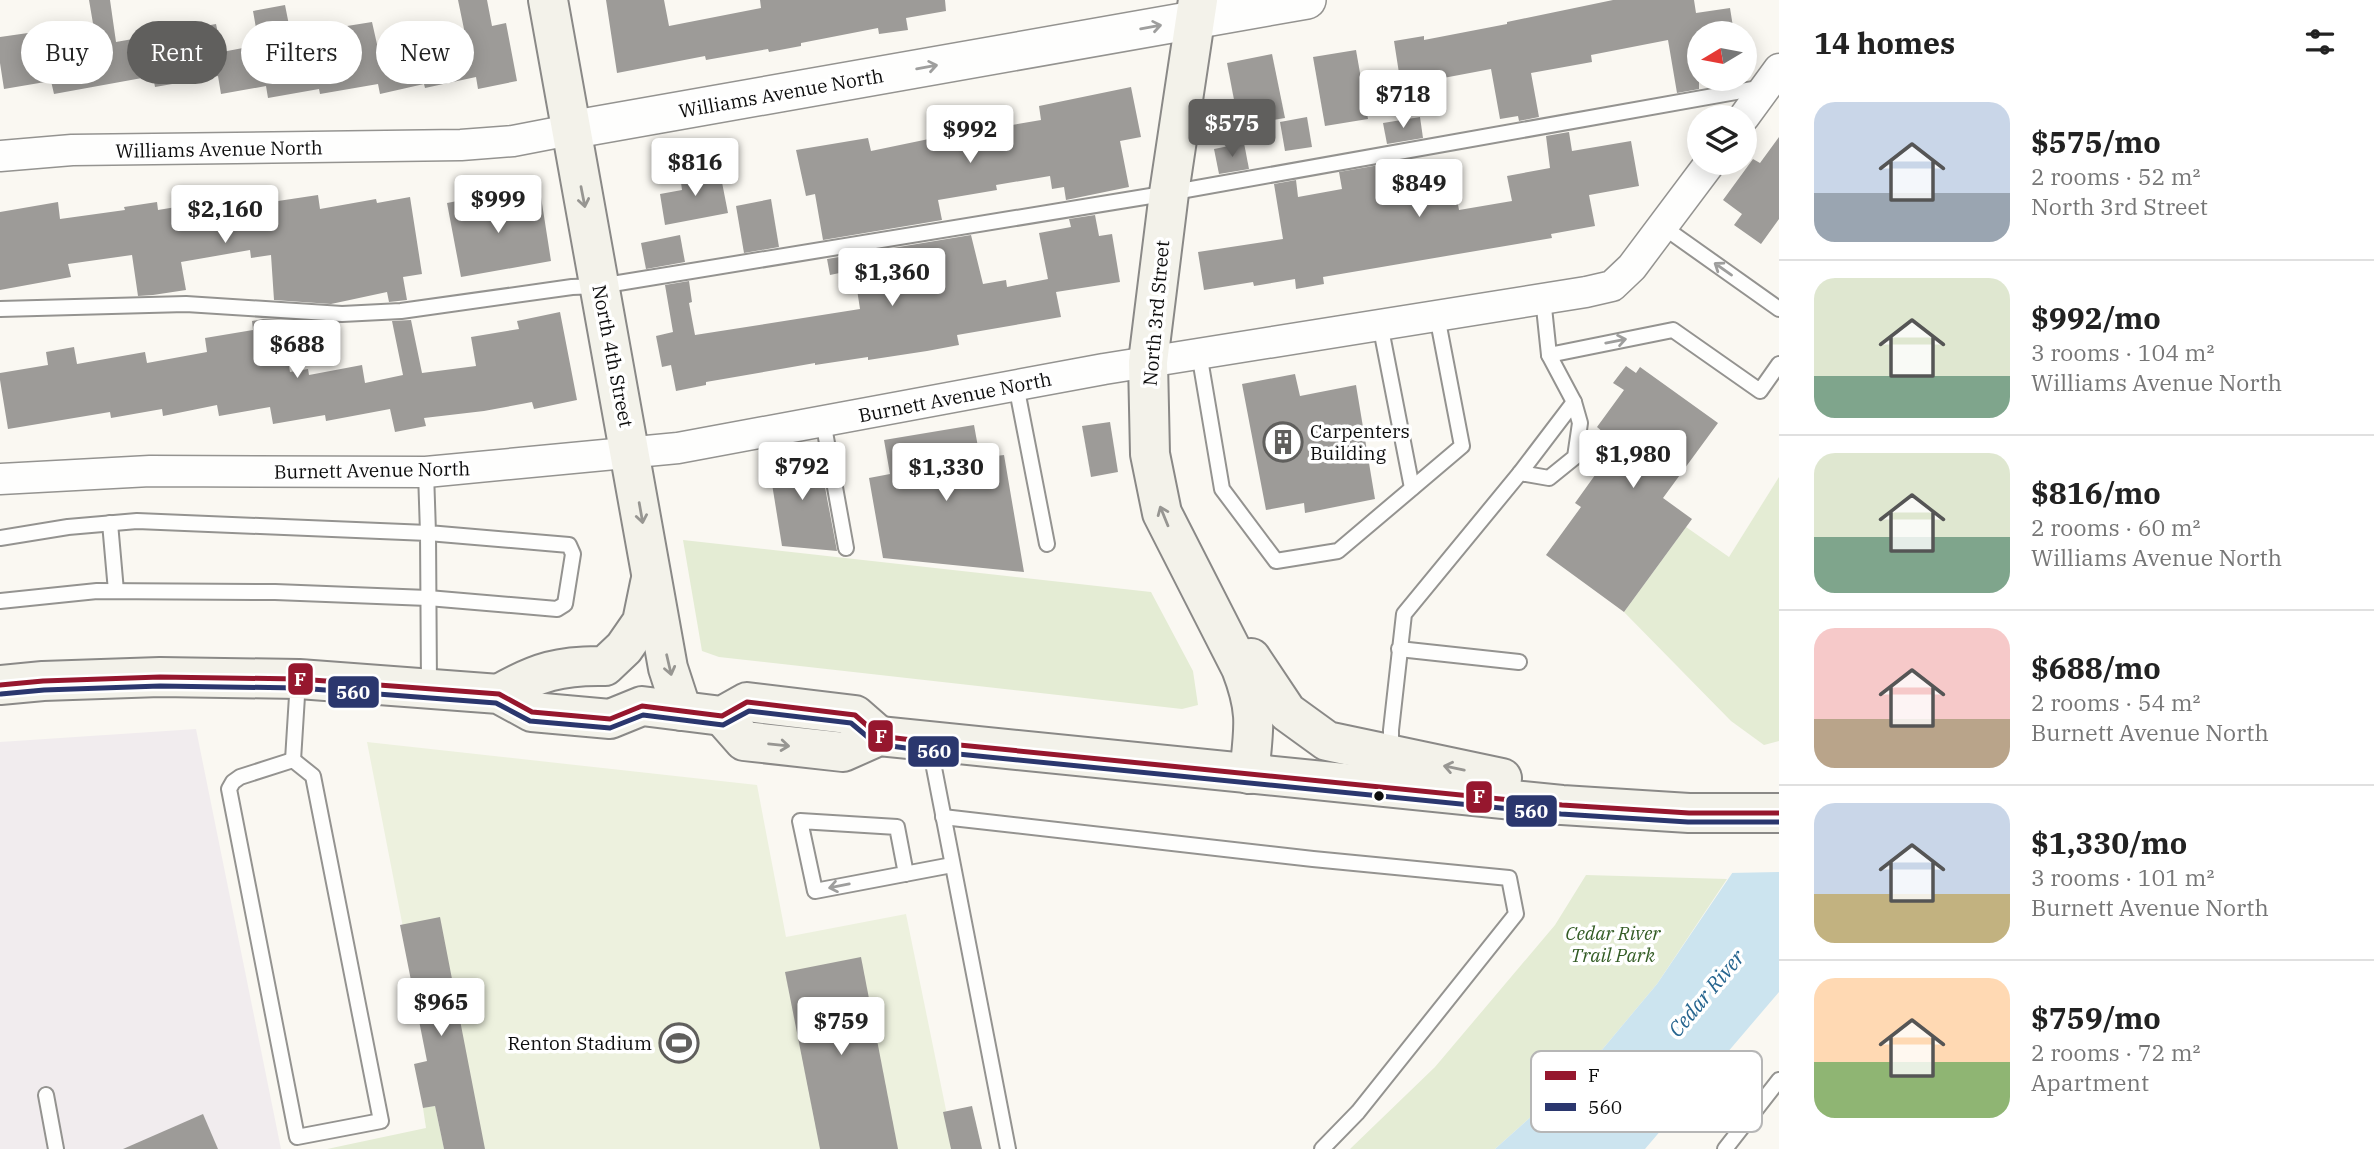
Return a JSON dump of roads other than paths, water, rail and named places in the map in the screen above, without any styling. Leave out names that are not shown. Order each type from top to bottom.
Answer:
[{"type":"main road","name":"North 4th Street","points":[[548,0],[668,668],[681,711]]},
{"type":"main road","name":"North 3rd Street","points":[[1197,10],[1169,193],[1148,362],[1150,454],[1161,513],[1241,668],[1251,694],[1254,729],[1249,774]]},
{"type":"main road","points":[[515,685],[575,665],[605,667],[624,648],[642,622],[652,574]]},
{"type":"main road","points":[[1195,576],[1287,712],[1327,741],[1665,811]]},
{"type":"main road","points":[[0,685],[160,677],[299,679],[429,691],[515,685],[612,684],[642,706],[722,716],[744,741],[843,752],[879,736],[1514,800],[1719,814],[1779,813]]},
{"type":"street","name":"Williams Avenue North","points":[[0,156],[72,150],[461,145],[513,141],[1197,10],[1307,0]]},
{"type":"street","points":[[1754,105],[1775,79]]},
{"type":"street","points":[[1662,226],[1701,175]]},
{"type":"street","name":"Burnett Avenue North","points":[[0,479],[150,471],[426,472],[678,448],[1199,353],[1612,286],[1632,267],[1662,226]]},
{"type":"lane","points":[[0,309],[186,304],[342,314],[401,311],[572,286],[600,286],[1169,193],[1775,79]]},
{"type":"lane","points":[[1662,226],[1779,309]]},
{"type":"lane","points":[[1520,473],[1549,478],[1575,457],[1580,423],[1574,402],[1549,355],[1543,298]]},
{"type":"lane","points":[[1199,353],[1222,489],[1276,561],[1338,551],[1462,446],[1437,316]]},
{"type":"lane","points":[[1380,324],[1412,488]]},
{"type":"lane","points":[[1549,355],[1673,330],[1760,391],[1779,364]]},
{"type":"lane","points":[[1016,385],[1047,544]]},
{"type":"lane","points":[[1391,754],[1404,614],[1520,473],[1574,402]]},
{"type":"lane","points":[[823,421],[846,548]]},
{"type":"lane","points":[[426,472],[429,691]]},
{"type":"lane","points":[[0,538],[68,527],[137,521],[428,533],[569,545],[573,554],[565,604],[556,609],[428,598],[275,592],[97,591],[0,601]]},
{"type":"lane","points":[[110,523],[116,591]]},
{"type":"lane","points":[[1399,649],[1519,662]]},
{"type":"lane","points":[[293,760],[299,679]]},
{"type":"lane","points":[[929,742],[1008,1149]]},
{"type":"lane","points":[[293,760],[313,776],[381,1121],[298,1137],[229,789],[240,777],[293,760]]},
{"type":"lane","points":[[943,817],[1337,862],[1509,878],[1517,914],[1358,1112],[1322,1149]]},
{"type":"lane","points":[[906,874],[897,827],[800,821],[815,891],[906,874],[952,865]]},
{"type":"lane","points":[[1762,1101],[1779,1080]]},
{"type":"lane","points":[[46,1095],[56,1149]]},
{"type":"lane","points":[[1724,1149],[1738,1132]]},
{"type":"water","name":"Cedar River","points":[[1779,804],[1779,992],[1729,1051],[1601,1051],[1657,984]]},
{"type":"water","points":[[1531,1117],[1531,1132],[1660,1132],[1645,1149],[1495,1149]]},
{"type":"place","name":"Carpenters Building","points":[[1283,442]]},
{"type":"place","name":"Renton Stadium","points":[[679,1043]]},
{"type":"park label","name":"Cedar River Trail Park","points":[[1613,944]]}]
